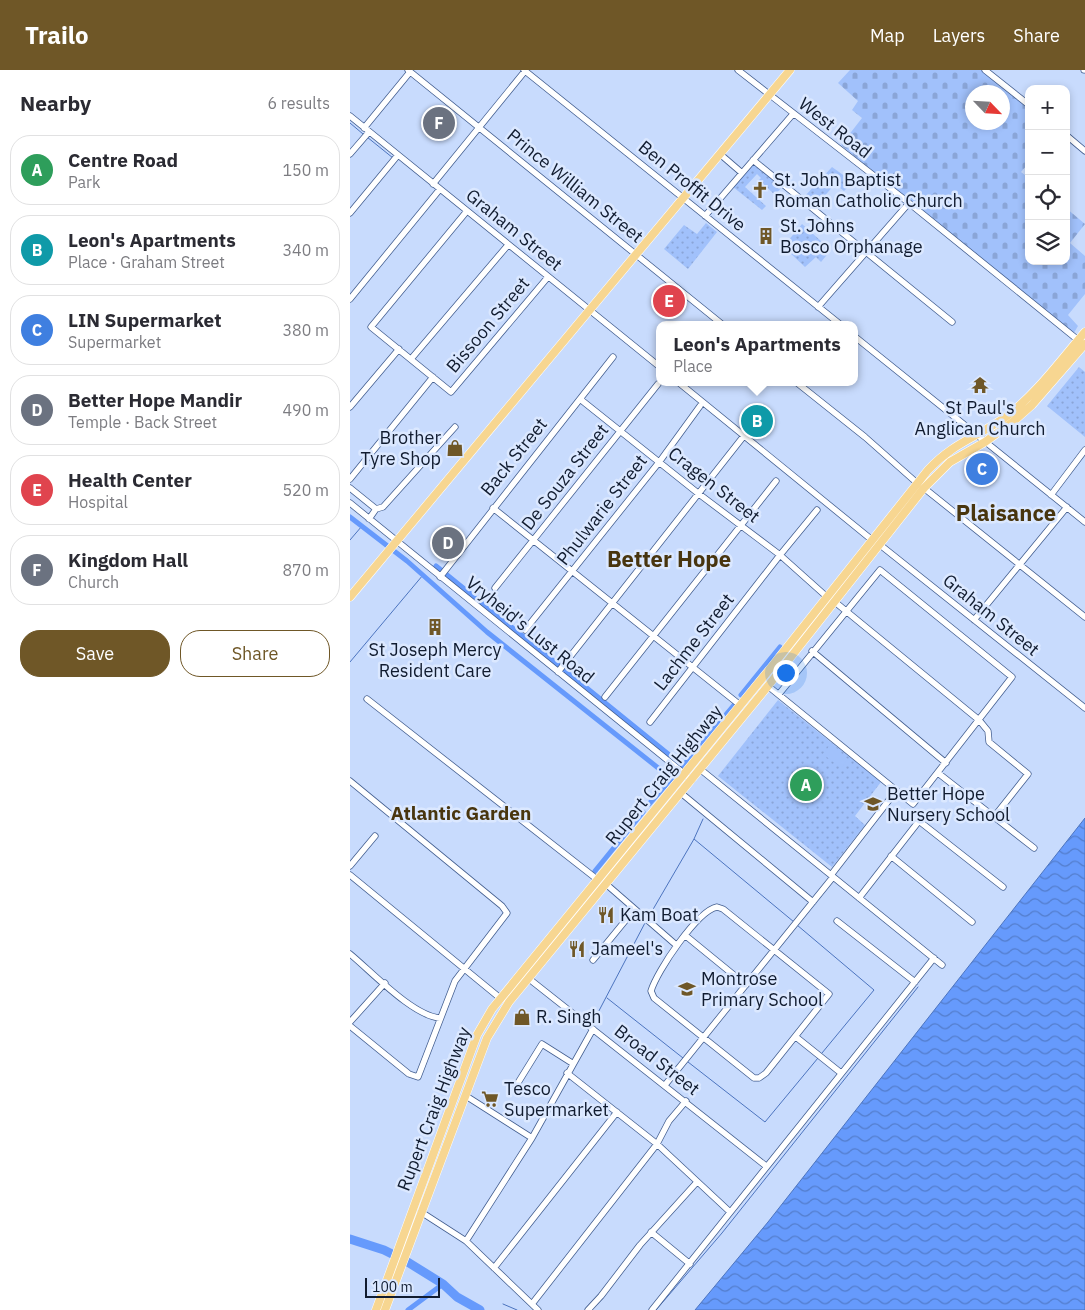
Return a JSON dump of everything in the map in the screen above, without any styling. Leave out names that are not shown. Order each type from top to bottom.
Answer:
[{"type":"main road","points":[[350,597],[790,70]]},
{"type":"main road","name":"Rupert Craig Highway","points":[[921,485],[950,462],[985,442],[1032,405],[1081,342],[1085,332]]},
{"type":"main road","name":"Rupert Craig Highway","points":[[376,1310],[405,1243],[477,1035],[500,998],[827,597],[876,542],[921,485],[940,457],[1006,417],[1081,342]]},
{"type":"main road","name":"Rupert Craig Highway","points":[[405,1243],[421,1212],[495,1023],[528,978],[692,780],[835,602],[876,542]]},
{"type":"main road","name":"Rupert Craig Highway","points":[[384,1310],[397,1264]]},
{"type":"street","points":[[433,184],[525,70]]},
{"type":"street","name":"Ben Proffit Drive","points":[[525,70],[836,321]]},
{"type":"street","name":"West Road","points":[[738,70],[909,203],[1081,342]]},
{"type":"street","points":[[985,70],[1025,102]]},
{"type":"street","points":[[350,154],[367,127],[409,71]]},
{"type":"street","name":"Prince William Street","points":[[409,71],[718,321]]},
{"type":"street","points":[[706,216],[793,114]]},
{"type":"street","name":"Graham Street","points":[[350,116],[367,127],[467,212],[656,364]]},
{"type":"street","points":[[1070,139],[1085,151]]},
{"type":"street","points":[[720,154],[742,173]]},
{"type":"street","points":[[350,213],[398,155]]},
{"type":"street","points":[[754,160],[865,253],[952,322]]},
{"type":"street","points":[[350,299],[440,189]]},
{"type":"street","points":[[818,307],[909,203]]},
{"type":"street","points":[[350,479],[433,377],[371,327],[467,212]]},
{"type":"street","points":[[411,359],[508,245]]},
{"type":"street","name":"Bissoon Street","points":[[433,377],[451,392],[548,277]]},
{"type":"street","points":[[858,339],[1085,522]]},
{"type":"street","points":[[350,407],[399,349]]},
{"type":"street","name":"Back Street","points":[[441,576],[613,357]]},
{"type":"street","name":"De Souza Street","points":[[495,588],[656,386]]},
{"type":"street","name":"Graham Street","points":[[683,386],[743,437],[1085,708]]},
{"type":"street","points":[[801,386],[1085,617]]},
{"type":"street","name":"Cragen Street","points":[[580,399],[740,526],[780,555],[827,597]]},
{"type":"street","name":"Phulwarie Street","points":[[525,630],[660,461],[700,406]]},
{"type":"street","points":[[350,488],[376,508],[383,508],[455,427]]},
{"type":"street","points":[[558,672],[743,437]]},
{"type":"street","points":[[1051,495],[1085,450]]},
{"type":"street","points":[[605,697],[776,481]]},
{"type":"street","name":"Vryheid's Lust Road","points":[[350,503],[369,519],[393,546],[441,576],[692,780]]},
{"type":"street","points":[[369,519],[376,508]]},
{"type":"street","points":[[494,508],[740,705]]},
{"type":"street","points":[[974,620],[1067,508]]},
{"type":"street","name":"Lachme Street","points":[[650,722],[817,510]]},
{"type":"street","points":[[768,686],[913,804],[1012,677],[880,570],[812,651],[779,694]]},
{"type":"street","points":[[835,602],[979,720],[988,731],[989,742],[1028,774],[994,817]]},
{"type":"street","points":[[812,651],[946,763]]},
{"type":"street","points":[[367,700],[598,880]]},
{"type":"street","points":[[700,769],[942,965]]},
{"type":"street","points":[[938,773],[1034,848]]},
{"type":"street","points":[[350,781],[502,906],[506,914],[462,968],[454,981],[421,1073],[415,1077],[350,1026]]},
{"type":"street","points":[[665,1086],[813,902],[896,791]]},
{"type":"street","points":[[681,793],[813,902]]},
{"type":"street","points":[[859,898],[919,821],[1003,887]]},
{"type":"street","points":[[350,866],[375,836]]},
{"type":"street","points":[[891,856],[972,922]]},
{"type":"street","points":[[350,875],[500,998]]},
{"type":"street","points":[[606,884],[675,944]]},
{"type":"street","points":[[717,907],[722,908],[829,994],[766,1073],[756,1079],[652,995],[654,982],[675,944],[686,936],[703,916],[717,907]]},
{"type":"street","points":[[593,960],[634,910]]},
{"type":"street","points":[[837,921],[915,982]]},
{"type":"street","points":[[686,936],[746,985]]},
{"type":"street","points":[[350,954],[400,998],[418,1011],[440,1018]]},
{"type":"street","points":[[652,1310],[934,958]]},
{"type":"street","name":"Broad Street","points":[[528,978],[766,1166]]},
{"type":"street","points":[[350,1022],[385,983]]},
{"type":"street","points":[[466,1241],[532,1138],[572,1063],[593,1029]]},
{"type":"street","points":[[796,1037],[841,1073]]},
{"type":"street","points":[[516,1086],[542,1044],[572,1063]]},
{"type":"street","points":[[567,1073],[657,1144],[730,1212]]},
{"type":"street","points":[[466,1096],[532,1138]]},
{"type":"street","points":[[532,1304],[657,1144],[669,1121],[686,1101]]},
{"type":"street","points":[[494,1268],[617,1112]]},
{"type":"street","points":[[588,1310],[651,1232],[698,1182]]},
{"type":"street","points":[[421,1212],[466,1241],[538,1310]]},
{"type":"street","points":[[651,1232],[690,1264]]},
{"type":"green space","points":[[850,70],[981,70],[999,85],[965,85],[965,130],[1010,130],[1010,94],[1025,106],[1025,168],[1021,172],[1025,175],[1025,265],[1070,265],[1070,243],[1085,256],[1085,294],[1068,315],[1078,326],[1072,336],[841,145],[862,118],[852,110],[858,101],[838,83]]},
{"type":"green space","points":[[753,163],[782,187],[773,197],[774,194],[759,180],[761,178],[757,174],[745,187],[766,206],[762,210],[733,187]]},
{"type":"green space","points":[[832,167],[853,182],[844,191],[835,184],[815,207],[804,197]]},
{"type":"green space","points":[[1070,211],[1085,224],[1070,243]]},
{"type":"green space","points":[[706,223],[717,232],[688,269],[664,249],[684,225],[697,234]]},
{"type":"green space","points":[[802,224],[831,250],[821,262],[816,257],[805,267],[789,252],[793,247],[787,242]]},
{"type":"green space","points":[[1079,367],[1085,372],[1085,437],[1047,406]]},
{"type":"green space","points":[[778,700],[881,782],[855,816],[865,825],[832,867],[718,776]]},
{"type":"green space","points":[[830,745],[848,759],[841,768],[823,754]]},
{"type":"water","points":[[1085,818],[1085,1310],[695,1310],[768,1222]]},
{"type":"waterway","points":[[350,123],[363,134]]},
{"type":"waterway","points":[[367,137],[393,158]]},
{"type":"waterway","points":[[350,517],[407,561],[487,632],[667,775]]},
{"type":"waterway","points":[[350,540],[362,526]]},
{"type":"waterway","points":[[436,566],[683,766],[734,705]]},
{"type":"waterway","points":[[350,662],[423,575]]},
{"type":"waterway","points":[[741,695],[780,647]]},
{"type":"waterway","points":[[649,804],[672,778]]},
{"type":"waterway","points":[[595,871],[643,812]]},
{"type":"waterway","points":[[694,839],[703,819]]},
{"type":"waterway","points":[[648,918],[694,839],[794,922]]},
{"type":"waterway","points":[[591,1026],[646,921]]},
{"type":"waterway","points":[[797,925],[874,990],[822,1053]]},
{"type":"waterway","points":[[656,1310],[722,1233],[918,987]]},
{"type":"waterway","points":[[607,998],[683,1058]]},
{"type":"waterway","points":[[688,1062],[765,1122],[818,1058]]},
{"type":"waterway","points":[[350,1239],[384,1250],[406,1261],[443,1284],[457,1297],[480,1310]]},
{"type":"waterway","points":[[408,1310],[443,1284]]},
{"type":"waterway","points":[[503,1304],[517,1310]]},
{"type":"place","name":"Kingdom Hall","points":[[439,123]]},
{"type":"place","name":"St. John Baptist Roman Catholic Church","points":[[760,190]]},
{"type":"place","name":"St. Johns Bosco Orphanage","points":[[766,236]]},
{"type":"place","name":"Health Center","points":[[669,301]]},
{"type":"place","name":"St Paul's Anglican Church","points":[[980,385]]},
{"type":"place","name":"Leon's Apartments","points":[[757,421]]},
{"type":"place","name":"Brother Tyre Shop","points":[[455,448]]},
{"type":"place","name":"LIN Supermarket","points":[[982,469]]},
{"type":"place","name":"Better Hope Mandir","points":[[448,543]]},
{"type":"place","name":"St Joseph Mercy Resident Care","points":[[435,627]]},
{"type":"place","name":"Centre Road","points":[[806,785]]},
{"type":"place","name":"Better Hope Nursery School","points":[[873,804]]},
{"type":"place","name":"Kam Boat","points":[[606,915]]},
{"type":"place","name":"Jameel's","points":[[577,949]]},
{"type":"place","name":"Montrose Primary School","points":[[687,989]]},
{"type":"place","name":"R. Singh","points":[[522,1017]]},
{"type":"place","name":"Tesco Supermarket","points":[[490,1099]]},
{"type":"district","name":"Plaisance","points":[[1006,513]]},
{"type":"district","name":"Better Hope","points":[[669,559]]},
{"type":"district","name":"Atlantic Garden","points":[[461,813]]}]
